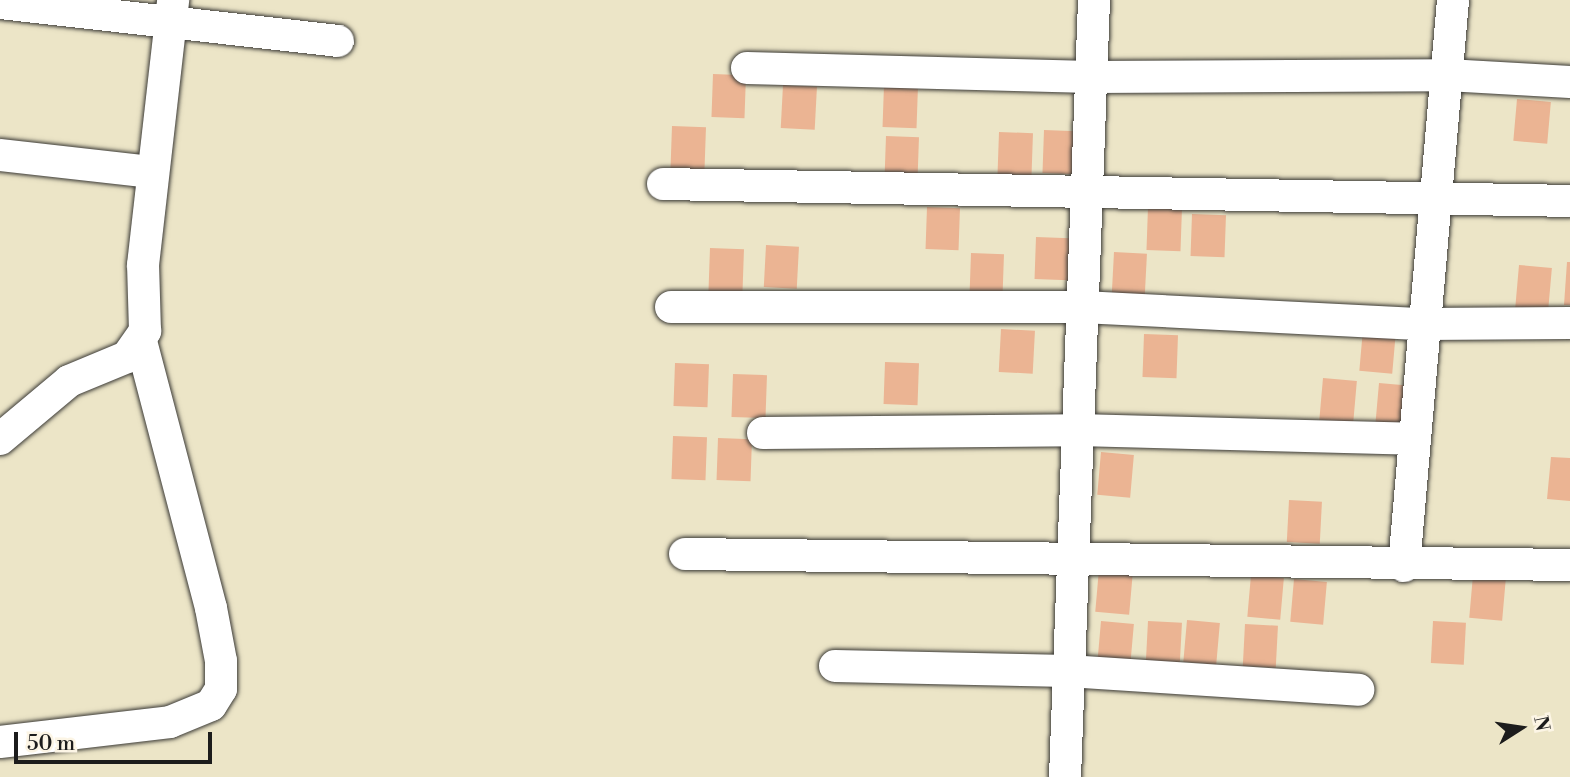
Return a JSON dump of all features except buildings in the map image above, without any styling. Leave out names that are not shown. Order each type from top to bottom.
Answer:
[{"type":"street","points":[[1065,777],[1094,0]]},
{"type":"street","points":[[1404,566],[1453,0]]},
{"type":"street","points":[[0,3],[172,11],[338,41]]},
{"type":"street","points":[[0,439],[69,381],[127,357],[141,342],[145,331],[143,265],[172,11]]},
{"type":"street","points":[[747,68],[1091,78],[1447,75],[1570,82]]},
{"type":"street","points":[[0,155],[152,172]]},
{"type":"street","points":[[663,184],[1087,195],[1435,196],[1570,201]]},
{"type":"street","points":[[671,307],[1082,307],[1423,324],[1570,323]]},
{"type":"street","points":[[0,742],[181,719],[211,705],[221,690],[221,661],[211,608],[141,342]]},
{"type":"street","points":[[763,433],[1078,430],[1413,439]]},
{"type":"street","points":[[685,554],[1072,556],[1404,566],[1570,565]]},
{"type":"street","points":[[835,666],[1068,671],[1358,690]]}]
